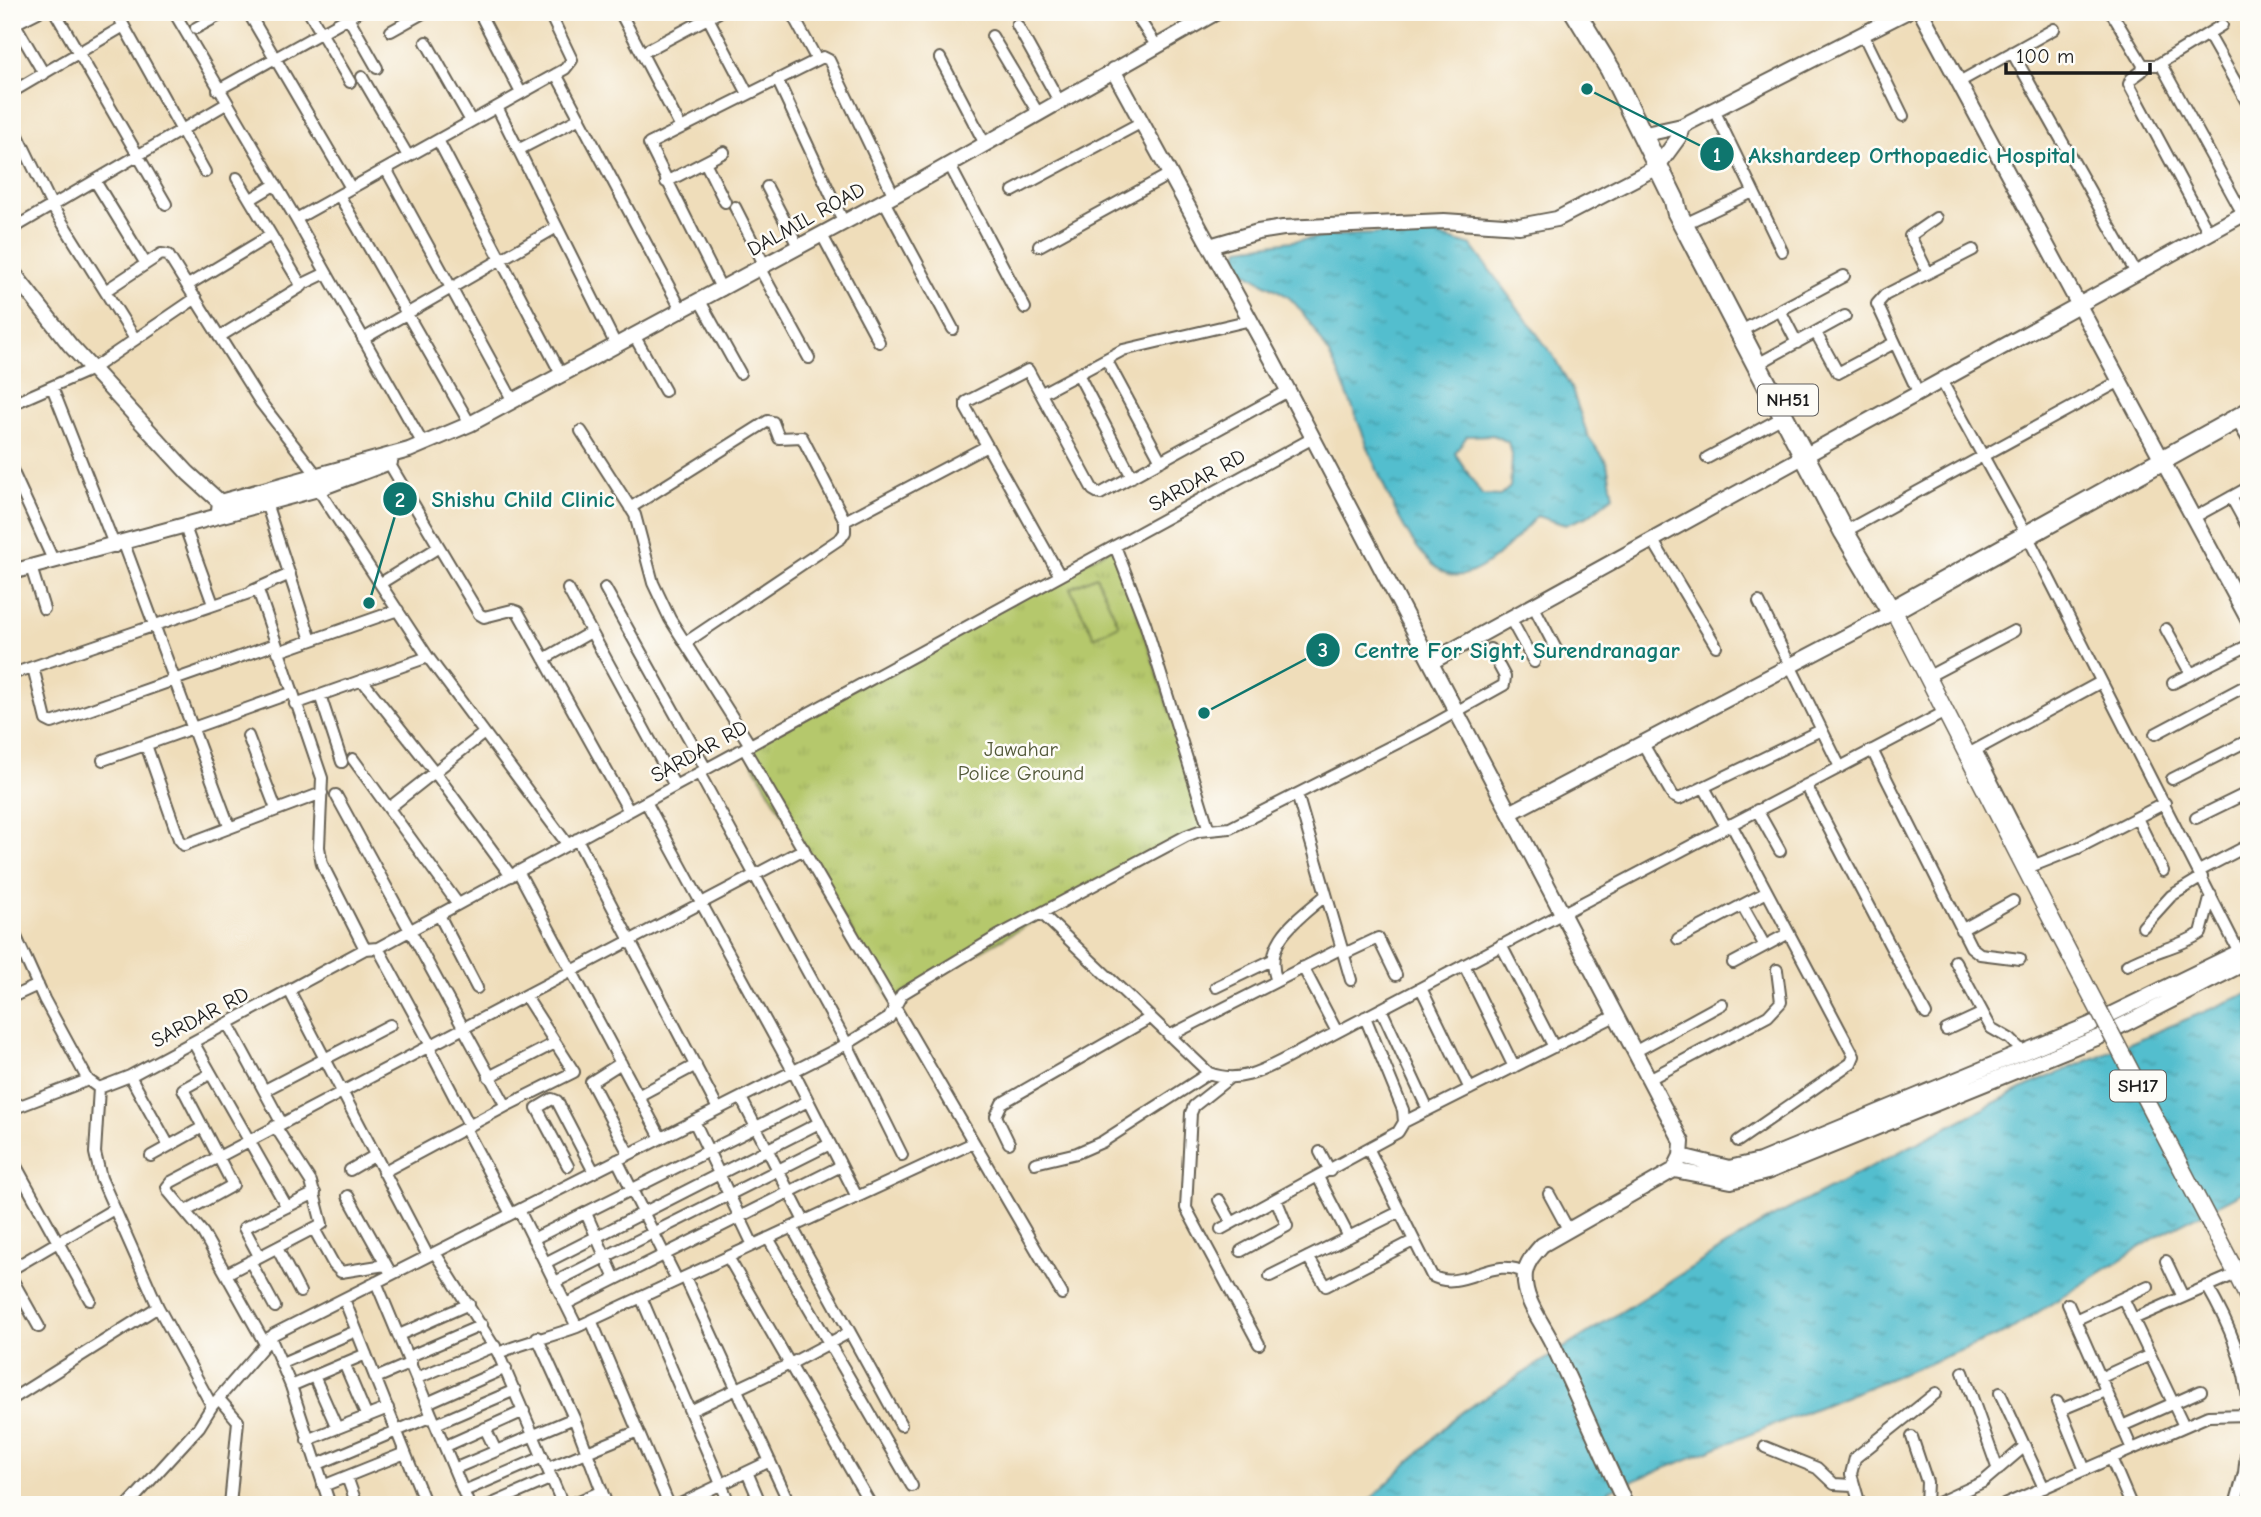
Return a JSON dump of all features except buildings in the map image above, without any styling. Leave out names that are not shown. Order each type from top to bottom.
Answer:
[{"type":"highway","name":"NH51","points":[[1578,13],[1610,69],[1640,135],[1674,199],[1694,229],[1785,416],[1809,452]]},
{"type":"highway","name":"NH51","points":[[1743,329],[1765,360],[1849,530],[1895,612]]},
{"type":"highway","points":[[1895,612],[2165,464],[2247,426]]},
{"type":"main road","name":"SH17","points":[[1895,612],[1945,712],[1972,752],[2046,909],[2239,1273],[2249,1300]]},
{"type":"street","points":[[55,12],[166,204]]},
{"type":"street","points":[[116,12],[205,172]]},
{"type":"street","points":[[174,12],[226,104],[276,184],[363,339],[416,447]]},
{"type":"street","points":[[196,28],[225,12]]},
{"type":"street","points":[[248,12],[351,188]]},
{"type":"street","points":[[309,12],[350,82]]},
{"type":"street","points":[[391,31],[425,12]]},
{"type":"street","points":[[479,12],[522,93]]},
{"type":"street","points":[[296,219],[556,74],[572,60],[549,12]]},
{"type":"street","points":[[621,12],[681,128]]},
{"type":"street","points":[[642,53],[706,15],[719,12]]},
{"type":"street","points":[[791,12],[817,60]]},
{"type":"street","points":[[1135,12],[1156,45]]},
{"type":"street","name":"DALMIL ROAD","points":[[416,447],[470,424],[700,302],[1217,12]]},
{"type":"street","points":[[1640,135],[1682,126],[1906,12]]},
{"type":"street","points":[[1921,12],[2193,518],[2243,597],[2249,621]]},
{"type":"street","points":[[2111,12],[2143,65],[2142,71],[2131,79],[2129,84],[2209,233]]},
{"type":"street","points":[[36,13],[13,25],[44,74]]},
{"type":"street","points":[[218,90],[353,15],[377,68]]},
{"type":"street","points":[[706,15],[748,94]]},
{"type":"street","points":[[1017,25],[1059,101]]},
{"type":"street","points":[[2143,65],[2157,65],[2221,25]]},
{"type":"street","points":[[12,92],[124,26]]},
{"type":"street","points":[[1959,82],[2054,29]]},
{"type":"street","points":[[1863,34],[1903,116]]},
{"type":"street","points":[[992,36],[1038,113]]},
{"type":"street","points":[[2211,39],[2249,105]]},
{"type":"street","points":[[426,42],[471,121]]},
{"type":"street","points":[[2012,52],[2136,273]]},
{"type":"street","points":[[722,290],[648,146],[823,57],[829,60],[889,198],[953,328]]},
{"type":"street","points":[[940,58],[985,144]]},
{"type":"street","points":[[1430,662],[2246,213],[2162,68]]},
{"type":"street","points":[[1113,70],[1251,320],[1651,1078],[1682,1142],[1681,1156],[1674,1170],[1542,1245],[1530,1258],[1525,1273],[1528,1294],[1623,1502]]},
{"type":"street","points":[[556,74],[682,311]]},
{"type":"street","points":[[362,77],[408,156]]},
{"type":"street","points":[[777,79],[844,223]]},
{"type":"street","points":[[12,229],[226,104]]},
{"type":"street","points":[[497,107],[617,347]]},
{"type":"street","points":[[1714,110],[1782,251]]},
{"type":"street","points":[[518,150],[580,118]]},
{"type":"street","points":[[1013,191],[1142,122]]},
{"type":"street","points":[[12,123],[52,206],[135,340]]},
{"type":"street","points":[[1210,246],[1258,232],[1283,228],[1389,221],[1444,221],[1519,226],[1538,224],[1579,210],[1657,167],[1679,137],[1682,126]]},
{"type":"street","points":[[438,140],[562,376]]},
{"type":"street","points":[[666,182],[724,152]]},
{"type":"street","points":[[705,162],[763,267],[808,358]]},
{"type":"street","points":[[950,164],[1025,308]]},
{"type":"street","points":[[386,169],[513,401]]},
{"type":"street","points":[[1039,246],[1170,174]]},
{"type":"street","points":[[237,178],[302,286]]},
{"type":"street","points":[[94,181],[146,264]]},
{"type":"street","points":[[251,199],[276,184]]},
{"type":"street","points":[[768,187],[799,247]]},
{"type":"street","points":[[1694,229],[1753,192]]},
{"type":"street","points":[[339,195],[470,424]]},
{"type":"street","points":[[1928,273],[1910,236],[1936,218]]},
{"type":"street","points":[[363,339],[557,227]]},
{"type":"street","points":[[822,235],[879,342]]},
{"type":"street","points":[[188,285],[271,236]]},
{"type":"street","points":[[1919,392],[1877,304],[1885,295],[1973,250]]},
{"type":"street","points":[[105,291],[166,253],[428,657],[484,733],[573,842],[632,940],[718,1109]]},
{"type":"street","points":[[12,271],[18,291],[219,508]]},
{"type":"street","points":[[219,337],[326,273]]},
{"type":"street","points":[[1743,329],[1844,276]]},
{"type":"street","points":[[13,402],[92,369],[196,298]]},
{"type":"street","points":[[700,302],[740,373]]},
{"type":"street","points":[[1780,310],[1797,343]]},
{"type":"street","points":[[1765,360],[1845,316]]},
{"type":"street","points":[[1042,393],[1106,359],[1135,347],[1251,320]]},
{"type":"street","points":[[1816,332],[1838,373],[1894,343]]},
{"type":"street","points":[[635,337],[665,391]]},
{"type":"street","points":[[1106,359],[1161,461]]},
{"type":"street","points":[[1060,576],[966,408],[966,402],[1026,370],[1042,393],[1096,493],[1102,494],[1288,391]]},
{"type":"street","points":[[1078,374],[1132,477]]},
{"type":"street","points":[[1941,380],[2028,539],[2211,895],[2246,953]]},
{"type":"street","points":[[1849,530],[2120,381]]},
{"type":"street","points":[[52,387],[154,623],[229,827]]},
{"type":"street","points":[[1707,458],[1785,416]]},
{"type":"street","points":[[630,508],[771,420],[779,438],[802,437],[845,522],[845,532],[841,538],[685,643]]},
{"type":"street","points":[[581,431],[630,508],[653,583],[685,643],[1062,1294]]},
{"type":"street","name":"SARDAR RD","points":[[99,1088],[131,1076],[365,949],[378,948],[1313,438]]},
{"type":"street","points":[[845,522],[987,446]]},
{"type":"street","points":[[219,508],[266,503],[416,447]]},
{"type":"street","points":[[12,572],[185,527],[219,508],[389,463],[416,447]]},
{"type":"street","points":[[389,463],[479,614],[484,618],[515,610],[629,811]]},
{"type":"street","points":[[12,470],[54,562]]},
{"type":"street","points":[[2193,518],[2249,487]]},
{"type":"street","points":[[2231,497],[2249,530]]},
{"type":"street","points":[[266,503],[311,640]]},
{"type":"street","points":[[185,527],[213,604]]},
{"type":"street","points":[[1652,539],[1716,646]]},
{"type":"street","points":[[1115,546],[1145,623],[1209,830]]},
{"type":"street","points":[[381,583],[439,547]]},
{"type":"street","points":[[32,567],[44,609]]},
{"type":"street","points":[[12,674],[252,591],[289,574]]},
{"type":"street","points":[[605,588],[847,1044],[902,1155]]},
{"type":"street","points":[[568,589],[675,786]]},
{"type":"street","points":[[252,591],[259,592],[322,778],[319,847],[323,864],[365,949]]},
{"type":"street","points":[[1759,602],[1788,667],[1840,767]]},
{"type":"street","points":[[1533,605],[1557,651]]},
{"type":"street","points":[[33,667],[50,723],[174,678],[311,640],[398,610]]},
{"type":"street","points":[[1510,813],[1895,612]]},
{"type":"street","points":[[1510,618],[1534,662]]},
{"type":"street","points":[[2166,629],[2191,674]]},
{"type":"street","points":[[1927,677],[2014,631]]},
{"type":"street","points":[[544,659],[591,632]]},
{"type":"street","points":[[2173,683],[2249,645]]},
{"type":"street","points":[[314,1229],[334,1265],[341,1272],[388,1270],[431,1254],[847,1044],[889,1018],[902,994],[1041,913],[1186,836],[1230,828],[1457,712],[1504,685],[1505,677],[1490,649]]},
{"type":"street","points":[[103,760],[192,728],[293,698],[320,695],[428,657]]},
{"type":"street","points":[[362,680],[514,873],[573,972],[661,1138]]},
{"type":"street","points":[[2101,682],[1972,752],[2035,865],[2078,848],[2165,803]]},
{"type":"street","points":[[2155,734],[2249,684]]},
{"type":"street","points":[[320,695],[347,761],[389,808],[458,904]]},
{"type":"street","points":[[1041,913],[1209,1073],[1228,1079],[1247,1077],[1945,712]]},
{"type":"street","points":[[1643,744],[1675,798],[1705,789],[1821,730]]},
{"type":"street","points":[[389,808],[484,733]]},
{"type":"street","points":[[248,736],[276,809]]},
{"type":"street","points":[[2172,779],[2249,740]]},
{"type":"street","points":[[146,745],[182,844],[322,793]]},
{"type":"street","points":[[1872,750],[1961,930],[1980,954],[2020,958]]},
{"type":"street","points":[[1806,785],[1926,1014]]},
{"type":"street","points":[[1705,789],[1768,892],[1853,1051],[1854,1059],[1738,1141]]},
{"type":"street","points":[[2196,818],[2249,792]]},
{"type":"street","points":[[1297,794],[1352,980]]},
{"type":"street","points":[[336,795],[506,1107]]},
{"type":"street","points":[[646,802],[793,1071],[857,1197]]},
{"type":"street","points":[[1757,810],[1780,851]]},
{"type":"street","points":[[2137,818],[2163,872]]},
{"type":"street","points":[[2143,926],[2171,895],[2249,845]]},
{"type":"street","points":[[330,1505],[282,1363],[203,1233],[167,1187],[278,1124],[431,1048],[804,849]]},
{"type":"street","points":[[1678,939],[1768,892]]},
{"type":"street","points":[[1277,981],[1272,960],[1276,944],[1284,932],[1326,895]]},
{"type":"street","points":[[2127,965],[2150,952],[2184,942],[2201,933],[2211,895]]},
{"type":"street","points":[[1961,930],[2014,901]]},
{"type":"street","points":[[1742,905],[1765,946]]},
{"type":"street","points":[[439,915],[477,988]]},
{"type":"street","points":[[12,928],[38,985],[88,1080],[99,1088],[95,1153],[101,1178],[158,1307],[215,1403],[238,1421],[230,1505]]},
{"type":"street","points":[[1733,963],[1789,933]]},
{"type":"street","points":[[1169,1036],[1303,967],[1378,938],[1396,975]]},
{"type":"street","points":[[1501,945],[1554,1047]]},
{"type":"street","points":[[378,948],[431,1048],[467,1127],[533,1239],[577,1327]]},
{"type":"street","points":[[1681,1156],[1713,1166],[1742,1166],[2089,1025],[2246,953]]},
{"type":"street","points":[[1674,1170],[1731,1181],[1767,1172],[2099,1037],[2246,953]]},
{"type":"street","points":[[1216,987],[1272,960]]},
{"type":"street","points":[[1955,961],[1991,1028],[2023,1052]]},
{"type":"street","points":[[1464,965],[1514,1067]]},
{"type":"street","points":[[1303,967],[1337,1032]]},
{"type":"street","points":[[1651,1078],[1768,1016],[1781,1002],[1777,970]]},
{"type":"street","points":[[12,997],[38,985]]},
{"type":"street","points":[[1421,988],[1470,1089]]},
{"type":"street","points":[[289,990],[383,1172],[431,1254],[469,1304],[496,1349],[563,1505]]},
{"type":"street","points":[[383,1172],[572,1075],[573,1068],[526,997]]},
{"type":"street","points":[[1636,1051],[1722,1004]]},
{"type":"street","points":[[1381,1009],[1428,1110]]},
{"type":"street","points":[[1946,1030],[1983,1013]]},
{"type":"street","points":[[1221,1229],[1369,1150],[1398,1132],[1404,1122],[1617,1015]]},
{"type":"street","points":[[1365,1017],[1392,1081],[1404,1122]]},
{"type":"street","points":[[1009,1143],[996,1116],[1002,1103],[1150,1018]]},
{"type":"street","points":[[226,1273],[314,1229],[322,1221],[308,1177],[278,1124],[265,1090],[228,1024]]},
{"type":"street","points":[[265,1090],[390,1025]]},
{"type":"street","points":[[192,1042],[247,1142],[287,1207]]},
{"type":"street","points":[[489,1077],[555,1043]]},
{"type":"street","points":[[621,1063],[591,1082],[629,1154]]},
{"type":"street","points":[[638,1096],[696,1065]]},
{"type":"street","points":[[1035,1163],[1077,1153],[1102,1142],[1209,1073]]},
{"type":"street","points":[[186,1211],[233,1185],[183,1089],[210,1074]]},
{"type":"street","points":[[131,1076],[169,1146]]},
{"type":"street","points":[[1228,1079],[1194,1106],[1191,1113],[1186,1208],[1259,1344]]},
{"type":"street","points":[[12,1109],[88,1080]]},
{"type":"street","points":[[741,1098],[804,1221]]},
{"type":"street","points":[[568,1166],[537,1108],[552,1099],[556,1101],[594,1172]]},
{"type":"street","points":[[533,1239],[808,1101]]},
{"type":"street","points":[[694,1121],[753,1245]]},
{"type":"street","points":[[545,1263],[642,1211],[819,1123]]},
{"type":"street","points":[[151,1156],[203,1127]]},
{"type":"street","points":[[417,1378],[496,1349],[537,1337],[548,1338],[577,1327],[973,1143]]},
{"type":"street","points":[[555,1282],[830,1144]]},
{"type":"street","points":[[1369,1150],[1425,1268],[1438,1279],[1455,1281],[1499,1267],[1510,1267],[1525,1273]]},
{"type":"street","points":[[1320,1152],[1330,1171]]},
{"type":"street","points":[[350,1170],[374,1156]]},
{"type":"street","points":[[12,1159],[90,1300]]},
{"type":"street","points":[[617,1160],[664,1255],[681,1279],[737,1390],[790,1505]]},
{"type":"street","points":[[566,1304],[841,1166]]},
{"type":"street","points":[[1318,1177],[1349,1237]]},
{"type":"street","points":[[275,1307],[244,1228],[315,1193]]},
{"type":"street","points":[[1549,1194],[1568,1229]]},
{"type":"street","points":[[348,1196],[388,1270]]},
{"type":"street","points":[[1241,1251],[1287,1226],[1276,1199]]},
{"type":"street","points":[[1219,1200],[1232,1223]]},
{"type":"street","points":[[12,1269],[114,1209]]},
{"type":"street","points":[[1270,1276],[1399,1212]]},
{"type":"street","points":[[586,1213],[615,1279]]},
{"type":"street","points":[[792,1227],[901,1425]]},
{"type":"street","points":[[768,1238],[912,1486]]},
{"type":"street","points":[[1308,1257],[1326,1286],[1413,1241]]},
{"type":"street","points":[[277,1248],[300,1292]]},
{"type":"street","points":[[728,1257],[870,1504]]},
{"type":"street","points":[[2166,1261],[2183,1297]]},
{"type":"street","points":[[128,1505],[199,1427],[267,1339],[376,1282],[388,1270]]},
{"type":"street","points":[[2133,1319],[2239,1273]]},
{"type":"street","points":[[12,1279],[39,1327]]},
{"type":"street","points":[[376,1282],[456,1468],[469,1505]]},
{"type":"street","points":[[2075,1320],[2148,1286]]},
{"type":"street","points":[[2207,1286],[2237,1345],[2246,1378],[2249,1408]]},
{"type":"street","points":[[641,1297],[730,1505]]},
{"type":"street","points":[[344,1298],[426,1505]]},
{"type":"street","points":[[2123,1298],[2184,1426]]},
{"type":"street","points":[[399,1335],[469,1304]]},
{"type":"street","points":[[2068,1304],[2132,1449]]},
{"type":"street","points":[[12,1399],[158,1307]]},
{"type":"street","points":[[591,1321],[669,1505]]},
{"type":"street","points":[[376,1378],[482,1325]]},
{"type":"street","points":[[282,1363],[356,1331]]},
{"type":"street","points":[[690,1411],[790,1364],[850,1332]]},
{"type":"street","points":[[537,1337],[574,1418],[607,1505]]},
{"type":"street","points":[[291,1386],[366,1354]]},
{"type":"street","points":[[2101,1378],[2150,1355]]},
{"type":"street","points":[[344,1363],[367,1416]]},
{"type":"street","points":[[427,1403],[506,1368]]},
{"type":"street","points":[[1963,1372],[1998,1470]]},
{"type":"street","points":[[314,1376],[337,1428]]},
{"type":"street","points":[[316,1465],[396,1431],[515,1390]]},
{"type":"street","points":[[2085,1470],[2058,1406],[2106,1391]]},
{"type":"street","points":[[2122,1426],[2202,1391]]},
{"type":"street","points":[[1860,1505],[1850,1474],[1855,1458],[1936,1393]]},
{"type":"street","points":[[2000,1393],[2045,1488]]},
{"type":"street","points":[[307,1440],[388,1408]]},
{"type":"street","points":[[446,1446],[524,1411]]},
{"type":"street","points":[[2004,1505],[2214,1414],[2249,1415]]},
{"type":"street","points":[[456,1468],[574,1418]]},
{"type":"street","points":[[2235,1505],[2244,1473],[2249,1426]]},
{"type":"street","points":[[485,1428],[496,1451]]},
{"type":"street","points":[[490,1505],[587,1452],[638,1431]]},
{"type":"street","points":[[1912,1437],[1927,1482],[1926,1505]]},
{"type":"street","points":[[1933,1505],[1983,1482],[2025,1446]]},
{"type":"street","points":[[1765,1447],[1817,1468],[1834,1484],[1852,1485]]},
{"type":"street","points":[[323,1486],[405,1453]]},
{"type":"street","points":[[464,1490],[543,1457]]},
{"type":"street","points":[[2111,1458],[2131,1505]]},
{"type":"street","points":[[678,1505],[770,1461]]},
{"type":"street","points":[[747,1472],[761,1505]]},
{"type":"street","points":[[347,1478],[357,1505]]},
{"type":"street","points":[[570,1505],[602,1491]]},
{"type":"green space","name":"Jawahar Police Ground","points":[[1115,546],[1209,830],[1198,831],[902,994],[895,1006],[744,748]]},
{"type":"green space","points":[[1096,576],[1119,625],[1094,637],[1070,588]]},
{"type":"water","points":[[1427,232],[1472,246],[1554,357],[1572,390],[1588,436],[1607,463],[1613,496],[1588,516],[1565,525],[1537,516],[1496,557],[1472,572],[1448,574],[1429,561],[1412,540],[1396,511],[1343,384],[1312,327],[1287,296],[1253,277],[1234,262],[1240,248],[1329,236]],"holes":[[[1493,435],[1508,442],[1512,459],[1510,487],[1500,496],[1482,495],[1455,453],[1467,436]]]},
{"type":"water","points":[[2249,993],[2249,1189],[2161,1234],[2007,1332],[1610,1490],[1594,1505],[1365,1505],[1457,1415],[1764,1222],[2025,1087]]},
{"type":"place","name":"Akshardeep Orthopaedic Hospital","points":[[1587,89]]},
{"type":"place","name":"Shishu Child Clinic","points":[[369,603]]},
{"type":"place","name":"Centre For Sight, Surendranagar","points":[[1204,713]]}]
